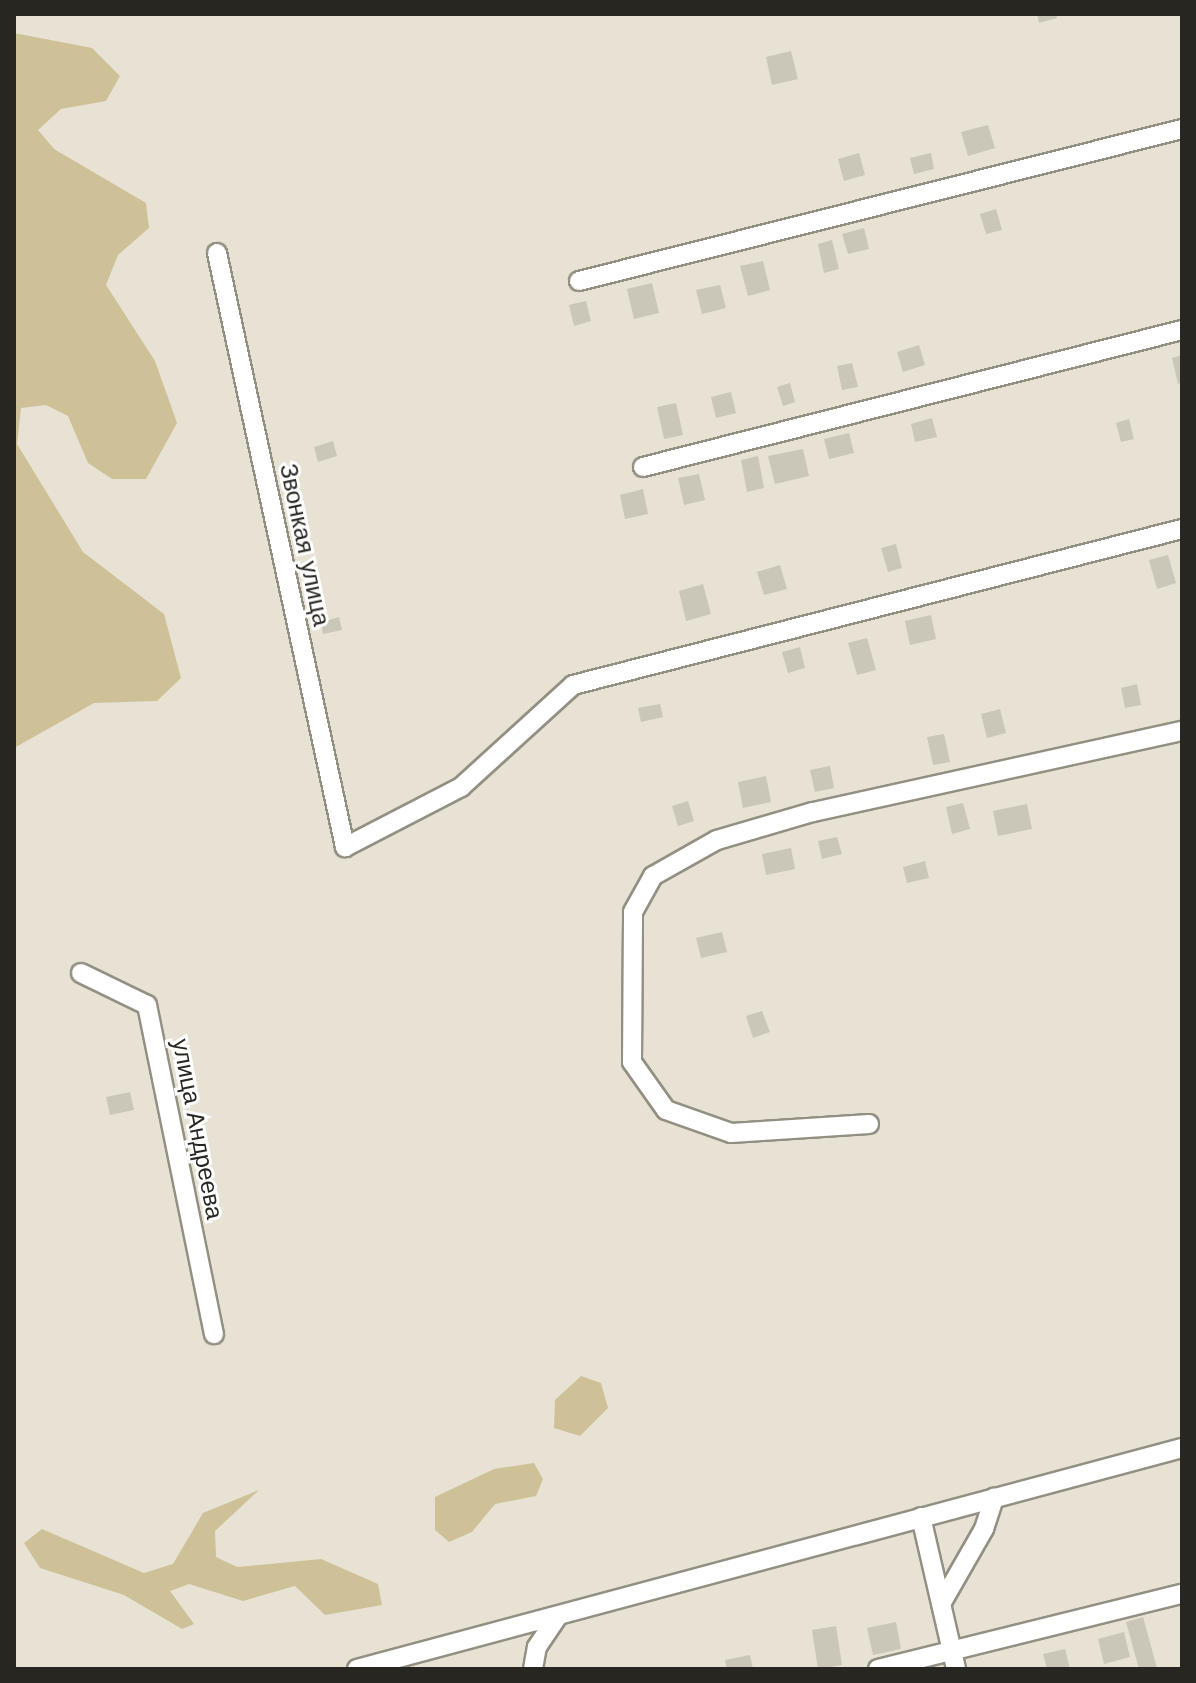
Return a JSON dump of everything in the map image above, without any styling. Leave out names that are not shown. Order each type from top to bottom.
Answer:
[{"type":"street","points":[[579,281],[1182,129]]},
{"type":"street","name":"Звонкая улица","points":[[217,253],[345,847],[461,787],[573,685],[1182,529]]},
{"type":"street","points":[[643,467],[1182,330]]},
{"type":"street","points":[[869,1124],[731,1133],[666,1110],[632,1062],[633,912],[653,876],[717,840],[813,812],[1182,731]]},
{"type":"street","name":"улица Андреева","points":[[81,973],[147,1005],[214,1334]]},
{"type":"street","points":[[357,1669],[1182,1448]]},
{"type":"street","points":[[941,1604],[984,1529],[994,1498]]},
{"type":"street","points":[[921,1517],[954,1660]]},
{"type":"street","points":[[878,1669],[954,1660],[1182,1594]]},
{"type":"street","points":[[533,1669],[537,1647],[557,1617]]},
{"type":"shaded area","points":[[14,33],[92,48],[120,76],[106,101],[61,109],[38,130],[54,149],[146,203],[149,228],[118,255],[106,285],[155,361],[177,423],[146,479],[112,479],[88,463],[68,416],[46,405],[21,408],[17,444],[83,552],[164,614],[181,678],[157,701],[94,703],[14,748]]},
{"type":"shaded area","points":[[581,1376],[601,1383],[608,1408],[580,1436],[554,1428],[555,1400]]},
{"type":"shaded area","points":[[534,1463],[543,1479],[536,1496],[495,1504],[472,1532],[449,1542],[435,1530],[435,1497],[494,1469]]},
{"type":"shaded area","points":[[259,1490],[215,1531],[216,1557],[237,1567],[321,1559],[378,1584],[382,1605],[325,1615],[295,1586],[243,1601],[189,1584],[170,1591],[194,1624],[182,1629],[124,1595],[40,1568],[24,1543],[42,1529],[144,1573],[173,1564],[203,1513]]},
{"type":"building","points":[[1037,14],[1056,14],[1057,18],[1039,23]]},
{"type":"building","points":[[791,51],[798,79],[772,85],[766,57]]},
{"type":"building","points":[[988,125],[995,148],[968,156],[961,132]]},
{"type":"building","points":[[859,153],[865,175],[844,181],[838,159]]},
{"type":"building","points":[[931,153],[934,169],[914,174],[910,158]]},
{"type":"building","points":[[996,209],[1002,230],[986,234],[980,214]]},
{"type":"building","points":[[864,228],[869,249],[848,254],[842,234]]},
{"type":"building","points":[[832,240],[839,269],[824,273],[818,244]]},
{"type":"building","points":[[763,261],[770,290],[748,296],[740,266]]},
{"type":"building","points":[[652,283],[659,313],[634,319],[627,289]]},
{"type":"building","points":[[720,285],[726,308],[702,314],[696,290]]},
{"type":"building","points":[[586,301],[591,321],[574,326],[569,305]]},
{"type":"building","points":[[919,345],[925,365],[903,372],[897,352]]},
{"type":"building","points":[[1182,355],[1182,383],[1178,384],[1172,358]]},
{"type":"building","points":[[852,363],[858,387],[842,390],[837,366]]},
{"type":"building","points":[[790,383],[795,402],[783,406],[777,387]]},
{"type":"building","points":[[731,392],[736,413],[716,418],[711,397]]},
{"type":"building","points":[[676,403],[683,435],[664,439],[657,407]]},
{"type":"building","points":[[932,418],[937,437],[915,442],[911,424]]},
{"type":"building","points":[[1129,419],[1134,439],[1121,442],[1116,423]]},
{"type":"building","points":[[849,433],[854,453],[829,459],[824,439]]},
{"type":"building","points":[[333,441],[337,456],[318,462],[314,447]]},
{"type":"building","points":[[803,449],[809,476],[775,484],[768,456]]},
{"type":"building","points":[[758,456],[764,488],[747,492],[741,460]]},
{"type":"building","points":[[699,474],[705,500],[684,505],[678,478]]},
{"type":"building","points":[[643,489],[648,514],[625,519],[620,495]]},
{"type":"building","points":[[896,544],[902,568],[888,572],[881,548]]},
{"type":"building","points":[[1168,555],[1176,583],[1157,589],[1149,560]]},
{"type":"building","points":[[780,565],[787,589],[764,595],[757,572]]},
{"type":"building","points":[[703,584],[711,614],[686,621],[679,591]]},
{"type":"building","points":[[931,615],[936,639],[910,645],[905,621]]},
{"type":"building","points":[[339,617],[342,630],[323,634],[321,622]]},
{"type":"building","points":[[867,638],[876,670],[857,675],[848,643]]},
{"type":"building","points":[[800,647],[805,668],[788,673],[782,652]]},
{"type":"building","points":[[1137,684],[1141,705],[1125,708],[1121,688]]},
{"type":"building","points":[[660,704],[663,717],[641,722],[638,708]]},
{"type":"building","points":[[1000,709],[1006,733],[987,738],[981,714]]},
{"type":"building","points":[[944,734],[950,762],[933,765],[927,737]]},
{"type":"building","points":[[830,766],[834,788],[815,792],[810,770]]},
{"type":"building","points":[[766,776],[771,802],[743,808],[738,782]]},
{"type":"building","points":[[688,801],[694,821],[678,826],[672,806]]},
{"type":"building","points":[[963,803],[970,829],[952,834],[946,807]]},
{"type":"building","points":[[1027,804],[1032,829],[998,836],[993,811]]},
{"type":"building","points":[[837,837],[842,854],[822,859],[818,841]]},
{"type":"building","points":[[791,848],[795,869],[766,875],[762,854]]},
{"type":"building","points":[[925,861],[929,878],[907,883],[903,867]]},
{"type":"building","points":[[722,932],[727,952],[701,958],[696,938]]},
{"type":"building","points":[[762,1011],[770,1032],[753,1038],[746,1016]]},
{"type":"building","points":[[130,1092],[134,1110],[110,1115],[106,1097]]},
{"type":"building","points":[[1143,1617],[1157,1668],[1139,1669],[1126,1622]]},
{"type":"building","points":[[896,1622],[901,1649],[873,1655],[867,1628]]},
{"type":"building","points":[[836,1626],[842,1665],[818,1669],[812,1630]]},
{"type":"building","points":[[1124,1632],[1130,1657],[1104,1664],[1098,1639]]},
{"type":"building","points":[[1065,1649],[1070,1669],[1047,1669],[1043,1654]]},
{"type":"building","points":[[750,1655],[753,1669],[727,1669],[725,1660]]}]
